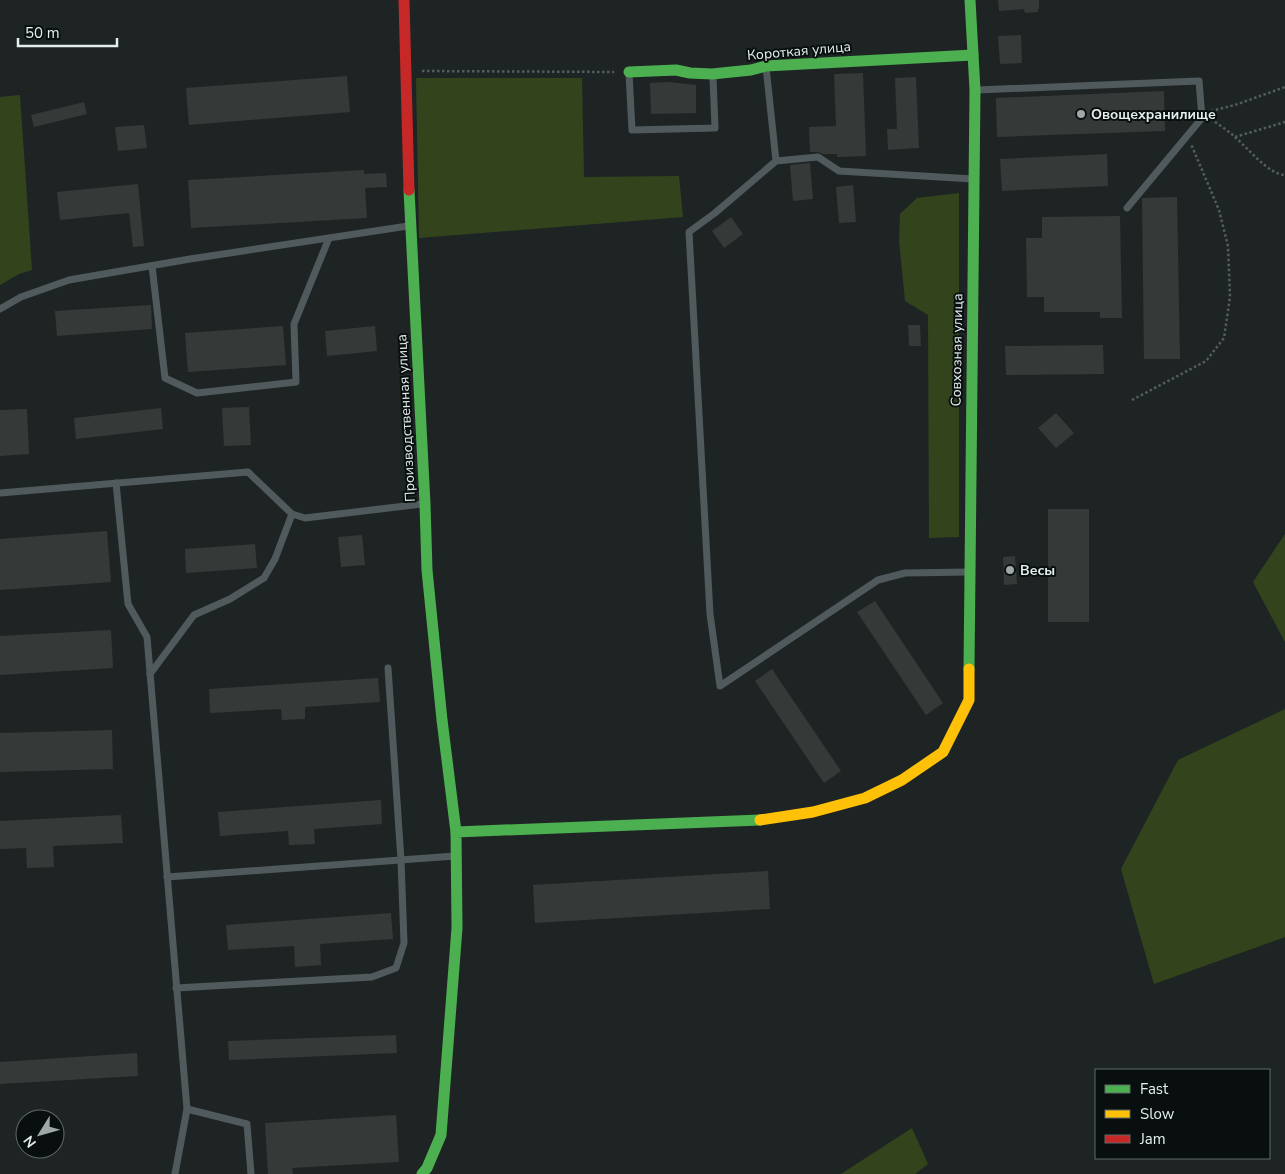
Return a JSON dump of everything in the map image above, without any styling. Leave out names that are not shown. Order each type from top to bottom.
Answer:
[{"type":"street","name":"Производственная улица","points":[[404,0],[410,226],[427,570],[442,720],[456,832],[457,928],[441,1136],[427,1168],[422,1174]]},
{"type":"street","name":"Совхозная улица","points":[[456,832],[756,821],[813,812],[865,798],[902,780],[943,752],[969,700],[975,90],[970,0]]},
{"type":"street","name":"Короткая улица","points":[[629,72],[676,70],[712,74],[751,70],[766,66],[973,55]]},
{"type":"lane","points":[[766,66],[776,161]]},
{"type":"lane","points":[[629,72],[632,130],[715,128],[712,74]]},
{"type":"lane","points":[[975,90],[1199,81],[1202,118],[1127,208]]},
{"type":"lane","points":[[970,572],[904,573],[878,580],[720,686],[710,614],[689,232],[714,214],[776,161],[818,158],[839,171],[974,179]]},
{"type":"lane","points":[[0,309],[21,297],[69,280],[410,226]]},
{"type":"lane","points":[[152,266],[165,378],[197,394],[296,382],[294,324],[329,238]]},
{"type":"lane","points":[[0,493],[248,472],[292,514],[305,518],[425,504]]},
{"type":"lane","points":[[116,483],[128,604],[147,637],[186,1109],[175,1174]]},
{"type":"lane","points":[[150,674],[194,615],[230,598],[264,578],[275,558],[292,514]]},
{"type":"lane","points":[[176,988],[372,977],[396,968],[404,943],[401,860],[388,668]]},
{"type":"lane","points":[[167,877],[456,856]]},
{"type":"lane","points":[[186,1109],[247,1124],[251,1174]]},
{"type":"path","points":[[405,71],[629,72]]},
{"type":"path","points":[[1202,118],[1210,112],[1285,87]]},
{"type":"path","points":[[1202,118],[1210,119],[1236,137],[1257,159],[1279,174],[1285,175]]},
{"type":"path","points":[[1236,137],[1285,122]]},
{"type":"path","points":[[1132,400],[1206,361],[1224,338],[1230,296],[1228,246],[1220,210],[1187,136]]},
{"type":"green space","points":[[416,78],[582,78],[584,177],[679,176],[683,217],[419,238]]},
{"type":"green space","points":[[20,95],[32,270],[19,274],[0,285],[0,97]]},
{"type":"green space","points":[[959,193],[959,537],[929,538],[928,315],[905,301],[899,240],[900,214],[917,198]]},
{"type":"green space","points":[[1285,534],[1285,642],[1253,582]]},
{"type":"green space","points":[[1285,709],[1285,937],[1154,984],[1121,869],[1178,760]]},
{"type":"green space","points":[[912,1128],[928,1164],[915,1174],[841,1174]]},
{"type":"building","points":[[998,0],[1039,0],[1039,9],[1038,12],[1025,13],[1024,9],[999,11]]},
{"type":"building","points":[[1021,35],[1022,63],[1000,64],[998,36]]},
{"type":"building","points":[[863,73],[866,156],[837,157],[837,154],[810,152],[809,127],[836,126],[834,74]]},
{"type":"building","points":[[347,76],[350,112],[189,125],[186,88]]},
{"type":"building","points":[[916,77],[919,148],[888,150],[887,129],[897,129],[895,78]]},
{"type":"building","points":[[669,82],[696,85],[696,113],[651,114],[650,83]]},
{"type":"building","name":"Овощехранилище","points":[[1164,91],[1165,131],[997,137],[996,98]]},
{"type":"building","points":[[84,102],[87,114],[34,127],[31,115]]},
{"type":"building","points":[[144,125],[147,148],[118,151],[115,127]]},
{"type":"building","name":"Овощехранилище","points":[[1107,154],[1108,186],[1002,191],[1000,159]]},
{"type":"building","points":[[810,163],[813,199],[793,201],[790,165]]},
{"type":"building","points":[[364,170],[364,174],[386,173],[387,187],[365,188],[367,218],[191,228],[188,180]]},
{"type":"building","points":[[138,184],[144,246],[133,247],[129,213],[60,220],[57,192]]},
{"type":"building","points":[[853,185],[856,222],[839,223],[836,187]]},
{"type":"building","points":[[1177,197],[1180,359],[1144,359],[1142,198]]},
{"type":"building","points":[[1120,216],[1122,318],[1100,318],[1100,312],[1044,312],[1044,297],[1027,297],[1026,238],[1042,238],[1042,217]]},
{"type":"building","points":[[731,217],[743,234],[724,248],[712,231]]},
{"type":"building","points":[[151,305],[152,329],[57,336],[55,311]]},
{"type":"building","points":[[908,325],[920,325],[921,346],[909,346]]},
{"type":"building","points":[[283,326],[286,365],[188,372],[185,333]]},
{"type":"building","points":[[375,326],[377,351],[327,356],[325,331]]},
{"type":"building","points":[[1103,345],[1104,374],[1006,375],[1005,346]]},
{"type":"building","points":[[249,407],[251,445],[224,446],[222,408]]},
{"type":"building","points":[[161,408],[163,429],[76,439],[74,418]]},
{"type":"building","points":[[27,409],[29,454],[0,456],[0,410]]},
{"type":"building","points":[[1056,413],[1074,433],[1056,448],[1038,428]]},
{"type":"building","points":[[1048,509],[1089,509],[1089,622],[1048,622]]},
{"type":"building","points":[[107,531],[111,582],[0,590],[0,539]]},
{"type":"building","points":[[362,535],[365,565],[341,567],[338,537]]},
{"type":"building","points":[[255,544],[257,568],[186,573],[185,549]]},
{"type":"building","name":"Весы","points":[[1015,556],[1017,584],[1004,585],[1003,557]]},
{"type":"building","points":[[875,601],[943,703],[926,715],[857,612]]},
{"type":"building","points":[[111,630],[113,668],[0,675],[0,636]]},
{"type":"building","points":[[772,669],[841,771],[824,783],[755,681]]},
{"type":"building","points":[[378,678],[380,702],[305,707],[305,719],[282,720],[281,709],[210,713],[209,689]]},
{"type":"building","points":[[112,730],[113,769],[0,772],[0,733]]},
{"type":"building","points":[[381,800],[382,824],[314,829],[315,844],[289,845],[288,831],[220,836],[218,812]]},
{"type":"building","points":[[121,815],[123,843],[53,846],[54,867],[27,868],[26,848],[0,849],[0,821]]},
{"type":"building","points":[[768,871],[770,909],[535,923],[533,885]]},
{"type":"building","points":[[391,913],[393,939],[320,944],[321,965],[295,967],[294,946],[228,950],[226,925]]},
{"type":"building","points":[[396,1035],[397,1053],[229,1060],[228,1041]]},
{"type":"building","points":[[137,1053],[138,1076],[0,1084],[0,1062]]},
{"type":"building","points":[[396,1115],[399,1162],[292,1168],[293,1174],[268,1174],[265,1123]]},
{"type":"traffic: fast","points":[[969,669],[975,90],[970,0]]},
{"type":"traffic: fast","points":[[629,72],[676,70],[712,74],[751,70],[766,66],[973,55]]},
{"type":"traffic: fast","points":[[409,190],[427,570],[442,720],[456,832]]},
{"type":"traffic: fast","points":[[422,1174],[427,1168],[441,1135],[457,928],[456,832],[760,820]]},
{"type":"traffic: slow","points":[[760,820],[813,812],[865,798],[902,780],[943,752],[969,700],[969,669]]},
{"type":"traffic: jam","points":[[404,0],[409,190]]},
{"type":"place","name":"Овощехранилище","points":[[1081,114]]},
{"type":"place","name":"Весы","points":[[1010,570]]}]
